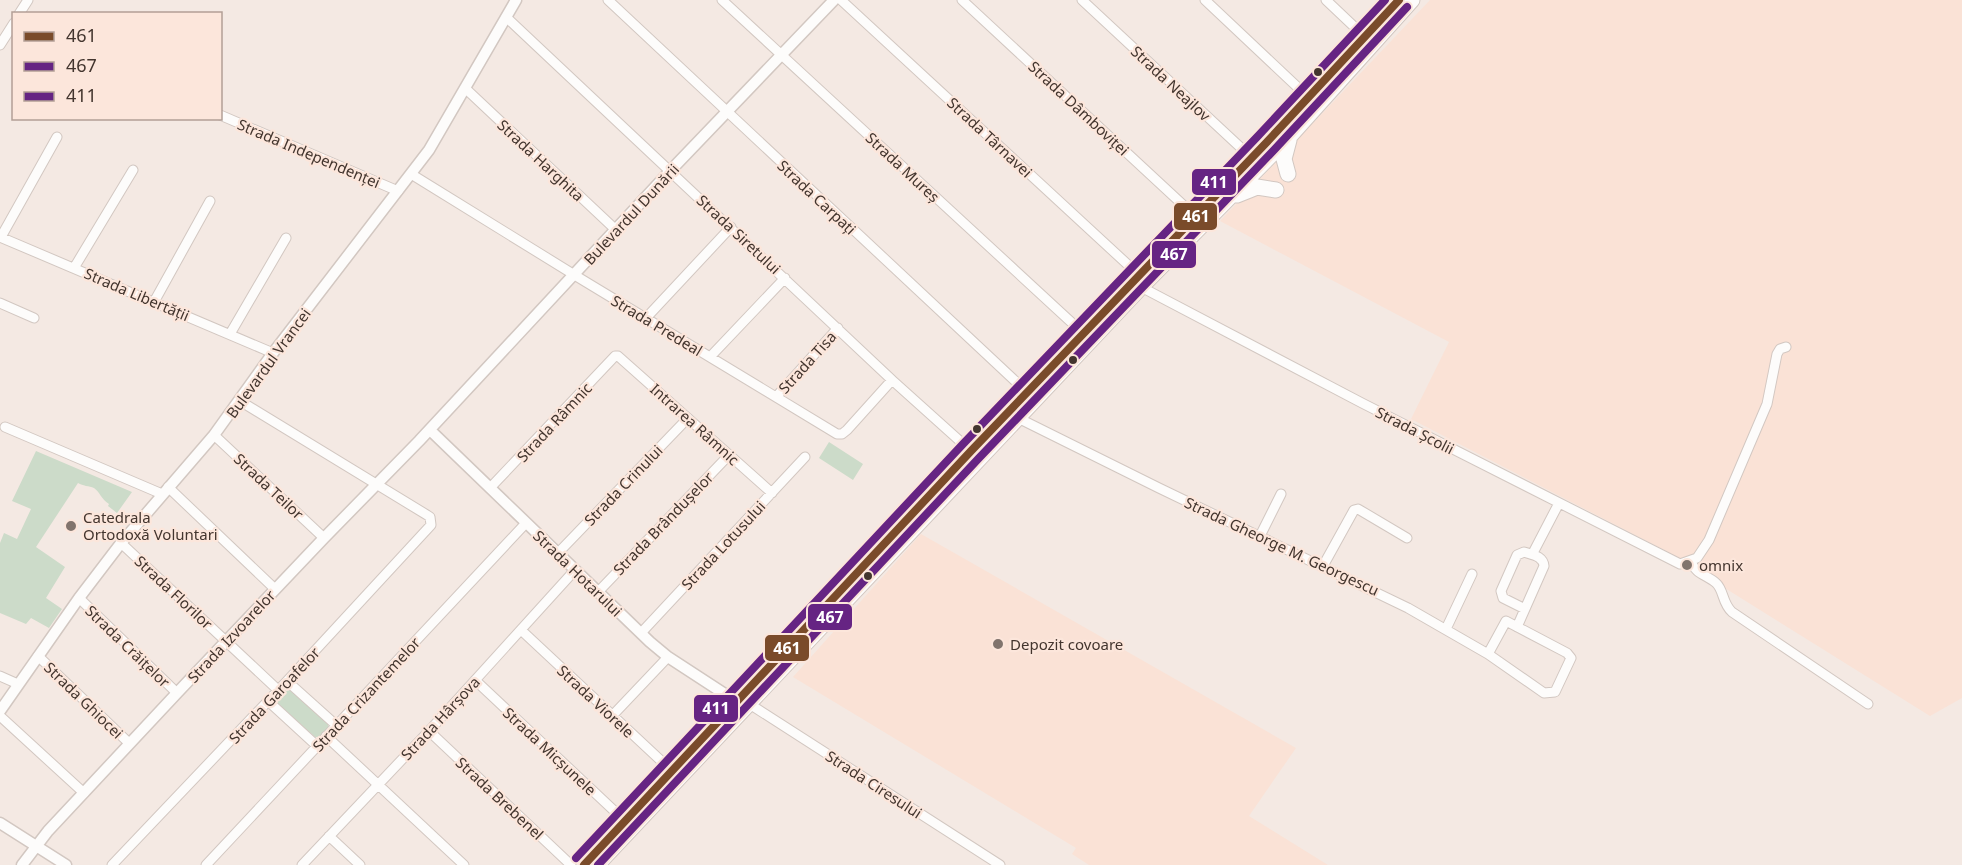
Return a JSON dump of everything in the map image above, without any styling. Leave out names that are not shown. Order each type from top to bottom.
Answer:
[{"type":"highway","points":[[597,865],[971,451],[1084,334],[1226,201],[1308,97],[1399,0]]},
{"type":"highway","points":[[584,865],[672,771],[891,555],[1140,281],[1195,216],[1256,162],[1290,136],[1412,0]]},
{"type":"highway","points":[[1288,174],[1284,159],[1290,136]]},
{"type":"highway","points":[[1226,201],[1257,187],[1276,190]]},
{"type":"street","name":"Bulevardul Vrancei","points":[[0,711],[79,598],[121,543],[240,402],[273,353],[429,150],[516,0]]},
{"type":"street","name":"Strada Carpați","points":[[608,0],[1028,393]]},
{"type":"street","name":"Strada Mureș","points":[[722,0],[1084,334]]},
{"type":"street","name":"Bulevardul Dunării","points":[[430,430],[671,170],[834,0]]},
{"type":"street","name":"Strada Târnavei","points":[[840,0],[1140,281]]},
{"type":"street","name":"Strada Dâmboviței","points":[[962,0],[1195,216]]},
{"type":"street","name":"Strada Neajlov","points":[[1082,0],[1256,162]]},
{"type":"street","points":[[1205,0],[1308,97]]},
{"type":"street","points":[[1326,0],[1364,36]]},
{"type":"street","name":"Strada Siretului","points":[[506,17],[892,380],[971,451]]},
{"type":"street","points":[[0,45],[12,27]]},
{"type":"street","name":"Strada Harghita","points":[[465,89],[616,230]]},
{"type":"street","name":"Strada Independenței","points":[[222,116],[398,191]]},
{"type":"street","points":[[0,237],[57,137]]},
{"type":"street","points":[[74,268],[133,170]]},
{"type":"street","name":"Strada Predeal","points":[[411,174],[837,434],[842,434],[892,380]]},
{"type":"street","points":[[154,302],[210,201]]},
{"type":"street","points":[[646,318],[731,227]]},
{"type":"street","name":"Strada Libertății","points":[[0,237],[273,353]]},
{"type":"street","points":[[230,334],[286,238]]},
{"type":"street","points":[[710,357],[785,278]]},
{"type":"street","name":"Strada Școlii","points":[[1140,281],[1362,403],[1668,559],[1680,564],[1691,561]]},
{"type":"street","points":[[0,303],[34,318]]},
{"type":"street","name":"Strada Tisa","points":[[776,397],[838,328]]},
{"type":"street","points":[[1786,347],[1780,349],[1777,354],[1767,404],[1709,540],[1697,558],[1691,561],[1694,568],[1718,585],[1724,602],[1732,612],[1868,704]]},
{"type":"street","name":"Strada Râmnic","points":[[490,489],[615,356],[618,356]]},
{"type":"street","name":"Intrarea Râmnic","points":[[618,356],[772,493]]},
{"type":"street","points":[[240,402],[377,484]]},
{"type":"street","name":"Strada Gheorge M. Georgescu","points":[[1018,417],[1408,608],[1488,654],[1538,689],[1549,694],[1555,692],[1571,656],[1517,627]]},
{"type":"street","name":"Strada Crinului","points":[[558,553],[688,418]]},
{"type":"street","points":[[5,427],[165,490],[275,589]]},
{"type":"street","name":"Strada Izvoarelor","points":[[22,865],[129,743],[430,430]]},
{"type":"street","name":"Strada Hotarului","points":[[430,430],[668,657],[742,702]]},
{"type":"street","name":"Strada Teilor","points":[[214,435],[324,538]]},
{"type":"street","name":"Strada Brândușelor","points":[[598,592],[729,455]]},
{"type":"street","name":"Strada Lotusului","points":[[641,633],[805,457]]},
{"type":"street","name":"Strada Garoafelor","points":[[112,865],[429,528],[431,521],[427,515],[377,484]]},
{"type":"street","points":[[1260,536],[1281,494]]},
{"type":"street","points":[[1534,551],[1559,503]]},
{"type":"street","points":[[1323,566],[1354,510],[1358,509],[1407,538]]},
{"type":"street","name":"Strada Crizantemelor","points":[[206,865],[525,522]]},
{"type":"street","name":"Strada Florilor","points":[[121,543],[279,690]]},
{"type":"street","points":[[1488,654],[1506,621],[1517,627],[1525,609],[1544,566],[1543,560],[1539,557],[1524,552],[1517,555],[1501,595],[1525,609]]},
{"type":"street","name":"Strada Hârșova","points":[[302,865],[429,731],[575,570]]},
{"type":"street","points":[[1446,629],[1472,574]]},
{"type":"street","name":"Strada Crăițelor","points":[[79,598],[177,693]]},
{"type":"street","name":"Strada Viorele","points":[[521,630],[672,771]]},
{"type":"street","name":"Strada Ghiocei","points":[[38,656],[129,743]]},
{"type":"street","points":[[612,716],[668,657]]},
{"type":"street","points":[[0,676],[18,684]]},
{"type":"street","name":"Strada Micșunele","points":[[475,680],[625,821]]},
{"type":"street","points":[[287,681],[336,725]]},
{"type":"street","points":[[268,701],[317,746]]},
{"type":"street","name":"Strada Ciresului","points":[[742,702],[1000,865]]},
{"type":"street","points":[[0,716],[84,793]]},
{"type":"street","name":"Strada Brebenel","points":[[429,731],[571,865]]},
{"type":"street","points":[[326,736],[464,865]]},
{"type":"street","points":[[0,823],[66,865]]},
{"type":"street","points":[[329,836],[360,865]]},
{"type":"shaded area","points":[[1430,0],[1962,0],[1962,698],[1930,716],[1664,550],[1411,419],[1449,342],[1220,221]]},
{"type":"shaded area","points":[[921,534],[1296,748],[1249,816],[1328,865],[1089,865],[1072,854],[1076,848],[793,677]]},
{"type":"green space","points":[[829,442],[863,464],[853,480],[819,458]]},
{"type":"green space","points":[[36,451],[132,492],[117,513],[108,506],[109,504],[98,491],[78,483],[36,547],[65,567],[46,598],[62,609],[49,628],[31,618],[26,624],[0,613],[0,543],[4,533],[17,539],[31,509],[12,501]]},
{"type":"green space","points":[[291,690],[328,723],[328,729],[320,737],[315,737],[278,704],[278,699],[286,691]]},
{"type":"transit line","name":"411","points":[[576,858],[963,444],[1385,0]]},
{"type":"transit line","name":"461","points":[[584,865],[971,451],[1266,143],[1399,0]]},
{"type":"transit line","name":"467","points":[[598,865],[979,458],[1274,150],[1407,7]]},
{"type":"place","name":"Catedrala Ortodoxă Voluntari","points":[[71,526]]},
{"type":"place","name":"omnix","points":[[1687,565]]},
{"type":"place","name":"Depozit covoare","points":[[998,644]]}]
